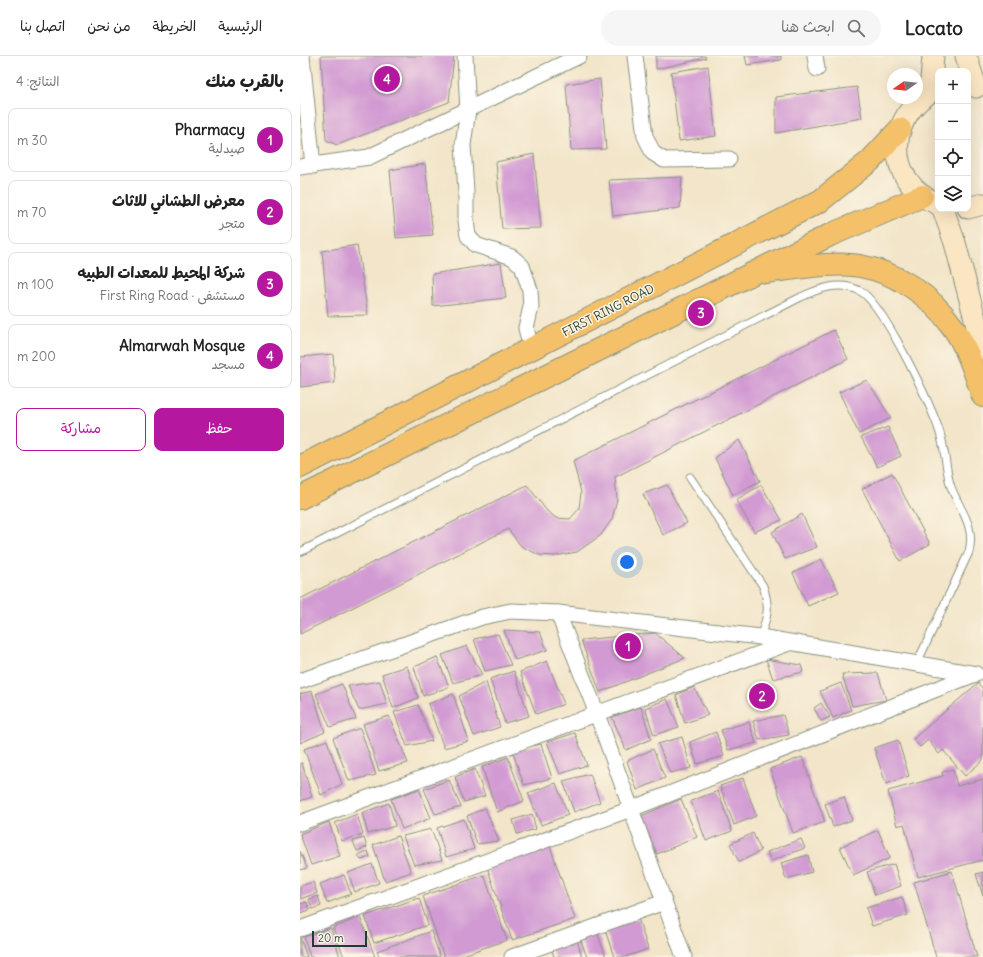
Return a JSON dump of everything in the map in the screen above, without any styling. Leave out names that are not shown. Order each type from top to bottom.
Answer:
[{"type":"main road","points":[[930,200],[911,185],[903,173],[899,158],[898,144],[900,129],[906,115],[915,103],[932,91],[931,80],[933,56]]},
{"type":"main road","points":[[966,56],[976,87]]},
{"type":"main road","name":"FIRST RING ROAD","points":[[300,467],[820,201],[870,161],[900,129]]},
{"type":"main road","points":[[300,498],[830,236],[930,200]]},
{"type":"main road","points":[[971,207],[983,204]]},
{"type":"main road","points":[[944,212],[955,243],[983,349]]},
{"type":"main road","points":[[751,274],[825,266],[859,266],[884,273],[911,285],[929,300],[953,327],[970,360],[983,396]]},
{"type":"street","points":[[302,56],[306,166],[369,157],[579,56]]},
{"type":"street","points":[[465,56],[468,110],[463,145],[468,236],[476,245],[512,256],[522,266],[530,290],[531,307],[526,328],[531,349]]},
{"type":"street","points":[[635,56],[646,136],[653,153],[664,160],[729,159]]},
{"type":"street","points":[[300,681],[496,613],[511,611],[558,613],[760,637],[979,675]]},
{"type":"street","points":[[558,613],[684,957]]},
{"type":"street","points":[[300,822],[791,642]]},
{"type":"street","points":[[300,929],[631,809],[979,675]]},
{"type":"street","points":[[512,957],[664,902]]},
{"type":"lane","points":[[300,552],[817,289],[834,286],[847,287],[860,291],[879,311],[922,391],[939,428],[950,484],[964,512],[971,534],[969,552],[916,663]]},
{"type":"lane","points":[[690,477],[763,586],[769,602],[767,618],[760,637]]},
{"type":"building","points":[[321,56],[454,56],[449,102],[337,145],[326,140]]},
{"type":"building","points":[[656,56],[705,56],[706,58],[656,69]]},
{"type":"building","points":[[745,56],[781,56],[781,60],[747,65]]},
{"type":"building","points":[[708,66],[716,136],[679,141],[671,72]]},
{"type":"building","points":[[600,79],[606,149],[571,150],[566,84]]},
{"type":"building","points":[[857,87],[862,118],[776,133],[776,97]]},
{"type":"building","points":[[534,154],[541,228],[502,229],[496,162]]},
{"type":"building","points":[[425,164],[433,235],[396,238],[390,170]]},
{"type":"building","points":[[682,177],[680,208],[613,216],[609,180]]},
{"type":"building","points":[[357,245],[368,315],[328,316],[322,251]]},
{"type":"building","points":[[501,263],[506,298],[433,306],[432,274]]},
{"type":"building","points":[[834,330],[848,359],[615,477],[617,499],[612,519],[601,535],[577,552],[555,556],[539,555],[521,546],[508,529],[300,634],[300,599],[527,485],[547,511],[556,518],[570,519],[579,509],[581,492],[573,461]]},
{"type":"building","points":[[333,354],[335,383],[300,387],[300,357]]},
{"type":"building","points":[[867,380],[891,418],[859,434],[839,392]]},
{"type":"building","points":[[888,427],[901,456],[877,467],[861,437]]},
{"type":"building","points":[[739,440],[760,481],[733,495],[715,458]]},
{"type":"building","points":[[892,473],[930,544],[900,561],[862,489]]},
{"type":"building","points":[[667,485],[687,523],[663,535],[643,494]]},
{"type":"building","points":[[761,485],[782,520],[754,532],[736,500]]},
{"type":"building","points":[[802,514],[817,547],[785,559],[772,532]]},
{"type":"building","points":[[821,559],[839,592],[808,606],[793,573]]},
{"type":"building","points":[[504,630],[540,632],[547,650],[515,660]]},
{"type":"building","points":[[655,633],[685,658],[600,692],[581,640]]},
{"type":"building","points":[[498,634],[511,665],[485,671],[474,639]]},
{"type":"building","points":[[467,646],[482,675],[453,683],[442,655]]},
{"type":"building","points":[[437,657],[449,687],[423,696],[414,667]]},
{"type":"building","points":[[766,659],[801,665],[803,672],[773,679]]},
{"type":"building","points":[[547,661],[564,704],[536,714],[520,672]]},
{"type":"building","points":[[407,666],[418,698],[393,708],[382,674]]},
{"type":"building","points":[[514,671],[529,716],[505,723],[490,679]]},
{"type":"building","points":[[878,673],[886,700],[852,706],[842,674]]},
{"type":"building","points":[[380,681],[387,704],[359,710],[348,686]]},
{"type":"building","points":[[486,682],[500,727],[474,736],[459,696]]},
{"type":"building","points":[[841,683],[851,710],[833,718],[820,691]]},
{"type":"building","points":[[978,683],[983,689],[983,760],[965,776],[943,750],[939,754],[928,740],[920,747],[913,739]]},
{"type":"building","points":[[342,684],[356,719],[330,727],[316,694]]},
{"type":"building","points":[[694,687],[708,715],[685,723],[676,695]]},
{"type":"building","points":[[312,691],[325,732],[300,743],[300,694]]},
{"type":"building","points":[[453,694],[469,741],[444,748],[428,704]]},
{"type":"building","points":[[667,699],[679,727],[654,735],[645,708]]},
{"type":"building","points":[[821,703],[830,717],[821,721],[814,708]]},
{"type":"building","points":[[418,705],[432,741],[407,746],[394,712]]},
{"type":"building","points":[[641,707],[651,739],[626,750],[612,717]]},
{"type":"building","points":[[783,715],[789,735],[759,740],[753,721]]},
{"type":"building","points":[[389,716],[408,763],[379,771],[363,724]]},
{"type":"building","points":[[749,722],[756,743],[728,750],[721,730]]},
{"type":"building","points":[[360,728],[376,775],[349,781],[333,738]]},
{"type":"building","points":[[716,732],[724,756],[697,764],[690,742]]},
{"type":"building","points":[[575,733],[587,765],[560,774],[547,742]]},
{"type":"building","points":[[682,737],[691,768],[670,773],[658,744]]},
{"type":"building","points":[[327,740],[342,784],[321,795],[304,749]]},
{"type":"building","points":[[898,740],[909,776],[886,784],[874,748]]},
{"type":"building","points":[[541,744],[552,778],[524,785],[512,750]]},
{"type":"building","points":[[653,749],[665,778],[637,790],[627,761]]},
{"type":"building","points":[[508,757],[524,801],[497,812],[482,767]]},
{"type":"building","points":[[802,757],[825,822],[793,833],[770,769]]},
{"type":"building","points":[[300,763],[302,763],[312,797],[300,801]]},
{"type":"building","points":[[475,769],[485,796],[464,802],[455,777]]},
{"type":"building","points":[[953,769],[957,786],[983,779],[983,860],[918,877],[904,824],[897,826],[888,791],[943,776],[942,772]]},
{"type":"building","points":[[590,774],[600,802],[574,812],[563,781]]},
{"type":"building","points":[[743,778],[756,816],[734,825],[720,786]]},
{"type":"building","points":[[449,780],[461,807],[435,814],[424,789]]},
{"type":"building","points":[[556,783],[568,815],[541,825],[528,793]]},
{"type":"building","points":[[419,789],[431,818],[402,829],[391,799]]},
{"type":"building","points":[[718,791],[732,831],[706,841],[691,801]]},
{"type":"building","points":[[844,797],[852,820],[833,827],[825,804]]},
{"type":"building","points":[[681,799],[697,837],[657,854],[641,816]]},
{"type":"building","points":[[389,803],[395,826],[368,834],[362,813]]},
{"type":"building","points":[[485,808],[499,841],[477,844],[467,816]]},
{"type":"building","points":[[357,814],[363,834],[342,841],[335,823]]},
{"type":"building","points":[[532,814],[536,829],[517,834],[513,820]]},
{"type":"building","points":[[464,819],[474,849],[446,857],[437,828]]},
{"type":"building","points":[[329,822],[340,856],[311,865],[300,834]]},
{"type":"building","points":[[431,829],[442,860],[414,865],[403,836]]},
{"type":"building","points":[[878,830],[890,858],[853,875],[840,847]]},
{"type":"building","points":[[753,833],[761,851],[739,862],[730,844]]},
{"type":"building","points":[[398,836],[411,872],[385,881],[373,845]]},
{"type":"building","points":[[364,838],[367,847],[357,851],[353,841]]},
{"type":"building","points":[[801,839],[805,848],[771,861],[767,852]]},
{"type":"building","points":[[550,846],[575,919],[512,940],[487,867]]},
{"type":"building","points":[[300,851],[307,868],[300,870]]},
{"type":"building","points":[[368,851],[370,857],[361,860],[358,855]]},
{"type":"building","points":[[808,855],[812,872],[786,879],[781,863]]},
{"type":"building","points":[[372,864],[379,883],[355,892],[348,873]]},
{"type":"building","points":[[894,864],[901,886],[875,895],[867,872]]},
{"type":"building","points":[[952,871],[977,957],[936,957],[914,882]]},
{"type":"building","points":[[983,872],[983,896],[976,874]]},
{"type":"building","points":[[344,875],[351,894],[327,903],[320,884]]},
{"type":"building","points":[[484,875],[507,940],[457,957],[444,957],[423,896]]},
{"type":"building","points":[[313,882],[317,893],[300,899],[300,886]]},
{"type":"building","points":[[318,896],[321,906],[312,909],[309,899]]},
{"type":"building","points":[[902,897],[908,915],[872,926],[866,908]]},
{"type":"building","points":[[419,898],[428,925],[374,943],[365,916]]},
{"type":"building","points":[[307,902],[310,910],[300,913],[300,904]]},
{"type":"building","points":[[360,917],[375,957],[344,957],[333,928]]},
{"type":"building","points":[[638,918],[648,949],[625,957],[614,957],[605,930]]},
{"type":"building","points":[[331,928],[340,957],[310,957],[304,937]]},
{"type":"building","points":[[431,931],[440,957],[379,957],[377,951]]},
{"type":"building","points":[[597,932],[606,957],[587,957],[580,938]]},
{"type":"building","points":[[300,938],[307,957],[300,957]]},
{"type":"building","points":[[577,940],[582,957],[554,957],[551,948]]},
{"type":"place","name":"Almarwah Mosque","points":[[387,79]]},
{"type":"place","name":"شركة المحيط للمعدات الطبيه","points":[[701,313]]},
{"type":"place","name":"Pharmacy","points":[[628,646]]},
{"type":"place","name":"معرض الطشاني للاثاث","points":[[762,696]]}]
